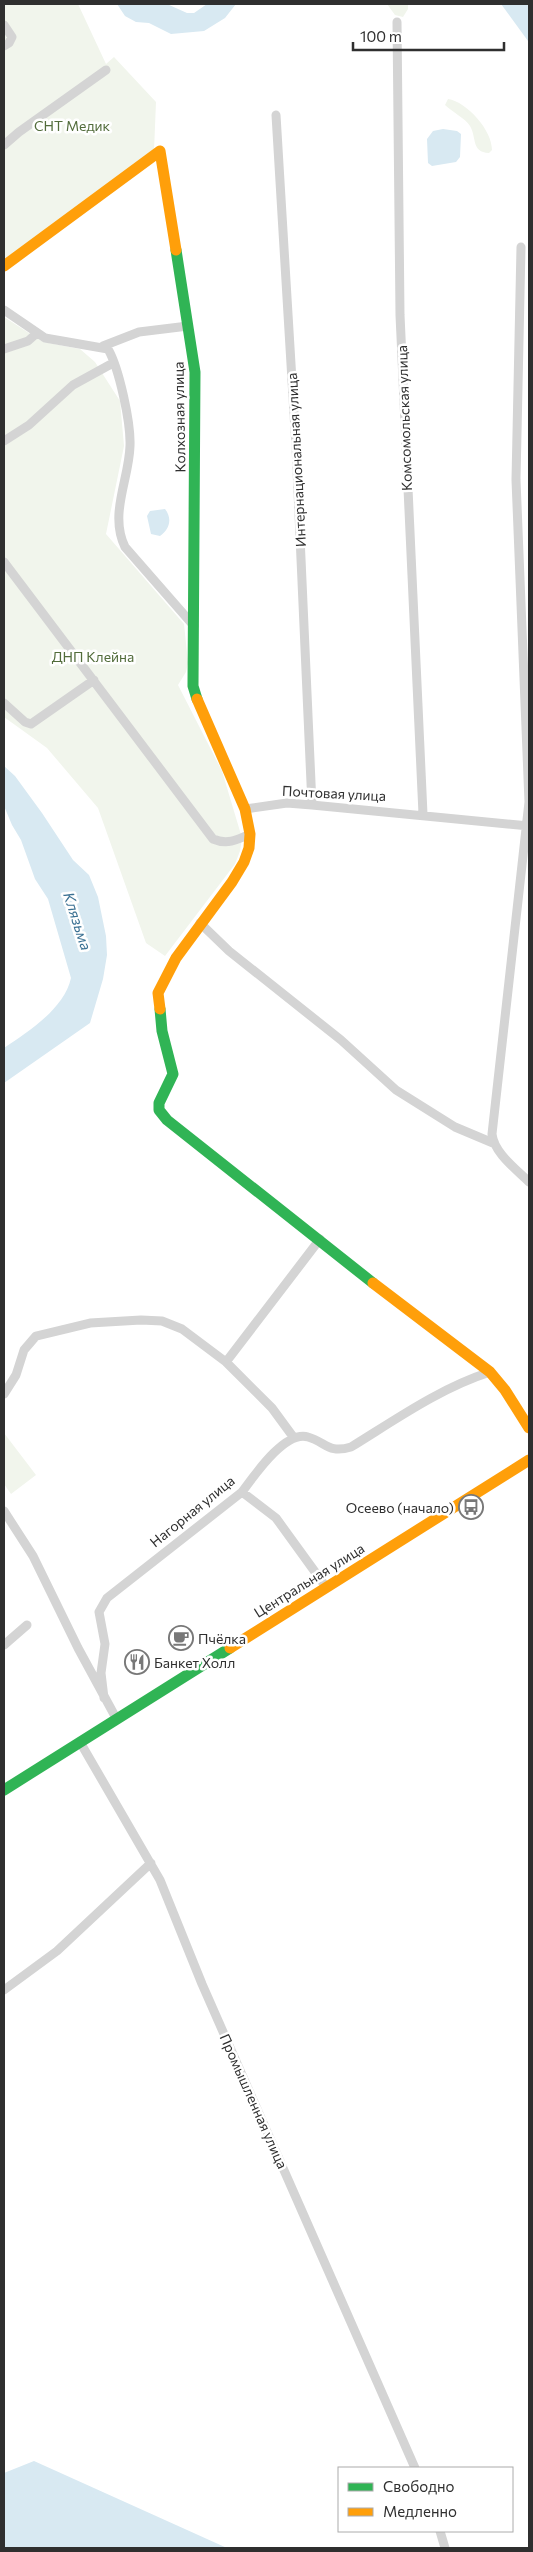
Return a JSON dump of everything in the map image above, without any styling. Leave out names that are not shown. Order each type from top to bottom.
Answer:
[{"type":"street","name":"Комсомольская улица","points":[[397,22],[400,315],[422,814]]},
{"type":"street","points":[[4,25],[12,37],[9,43],[4,46]]},
{"type":"street","points":[[4,145],[19,132],[106,70]]},
{"type":"street","name":"Интернациональная улица","points":[[276,115],[296,447],[312,805]]},
{"type":"street","name":"Колхозная улица","points":[[4,266],[160,151],[188,326],[196,399],[193,686],[196,698],[245,809]]},
{"type":"street","points":[[493,1142],[528,826],[529,802],[516,480],[521,247]]},
{"type":"street","points":[[4,310],[46,338],[103,346],[108,349],[114,363],[128,417],[130,446],[118,523],[120,536],[125,547],[194,627]]},
{"type":"street","points":[[103,346],[139,332],[188,326]]},
{"type":"street","points":[[4,349],[28,341],[37,333]]},
{"type":"street","points":[[4,440],[29,425],[73,385],[114,363]]},
{"type":"street","points":[[4,562],[213,839],[221,843],[232,842],[250,834]]},
{"type":"street","points":[[4,703],[25,722],[31,724],[94,680]]},
{"type":"street","name":"Почтовая улица","points":[[245,809],[287,803],[422,814],[528,826]]},
{"type":"street","points":[[245,809],[250,834],[244,862],[232,882],[197,926],[165,976],[158,993],[162,1031],[173,1074],[159,1103],[159,1110],[166,1120],[320,1239],[386,1294],[490,1372],[505,1390],[529,1428]]},
{"type":"street","points":[[197,926],[341,1040],[396,1090],[455,1127],[493,1142],[529,1182]]},
{"type":"street","points":[[226,1362],[320,1239]]},
{"type":"street","points":[[4,1394],[16,1375],[24,1350],[36,1336],[90,1323],[141,1320],[171,1323],[226,1362],[272,1408],[294,1438],[301,1436],[309,1437],[330,1449],[342,1450],[448,1390],[490,1372]]},
{"type":"street","name":"Нагорная улица","points":[[104,1698],[101,1673],[105,1644],[99,1621],[102,1605],[107,1598],[242,1492],[267,1460],[294,1438]]},
{"type":"street","name":"Центральная улица","points":[[4,1790],[529,1460]]},
{"type":"street","points":[[242,1492],[276,1518],[326,1587]]},
{"type":"street","points":[[4,1511],[33,1556],[104,1698],[116,1718]]},
{"type":"street","points":[[4,1644],[27,1625]]},
{"type":"street","name":"Промышленная улица","points":[[80,1742],[151,1862],[415,2467]]},
{"type":"street","points":[[4,1990],[57,1951],[151,1862]]},
{"type":"street","points":[[440,2532],[445,2548]]},
{"type":"green space","name":"СНТ Медик","points":[[4,4],[78,4],[106,64],[114,57],[156,102],[154,151],[4,262]]},
{"type":"green space","points":[[387,4],[408,4],[408,9],[403,17],[395,15]]},
{"type":"green space","points":[[448,99],[463,105],[477,118],[491,142],[492,150],[489,153],[479,150],[475,144],[470,126],[445,105]]},
{"type":"green space","name":"ДНП Клейна","points":[[4,317],[43,342],[80,349],[95,362],[120,401],[124,446],[106,534],[184,624],[188,663],[186,672],[178,685],[222,771],[242,838],[235,864],[165,956],[146,943],[98,808],[47,748],[4,717]]},
{"type":"green space","points":[[4,1433],[36,1475],[11,1494],[4,1484]]},
{"type":"water","points":[[117,4],[167,4],[187,13],[194,13],[207,4],[236,4],[225,18],[204,31],[171,34],[149,23],[136,22],[125,16]]},
{"type":"water","points":[[501,4],[529,4],[529,44],[528,41]]},
{"type":"water","points":[[443,129],[457,131],[461,134],[460,157],[456,162],[432,166],[428,163],[427,139],[433,131]]},
{"type":"water","points":[[165,509],[169,517],[166,531],[160,536],[151,534],[147,516],[150,511]]},
{"type":"water","name":"Клязьма","points":[[4,766],[15,776],[73,860],[89,875],[98,897],[106,936],[107,955],[103,979],[90,1023],[4,1083],[4,1048],[34,1027],[53,1009],[61,1000],[71,978],[48,899],[35,879],[21,840],[4,806]]},
{"type":"water","points":[[34,2461],[227,2548],[4,2548],[4,2473]]},
{"type":"traffic: fast","points":[[176,250],[195,372],[193,686],[197,699]]},
{"type":"traffic: fast","points":[[160,1009],[162,1031],[173,1074],[159,1103],[159,1110],[167,1120],[373,1283]]},
{"type":"traffic: fast","points":[[4,1790],[230,1648]]},
{"type":"traffic: slow","points":[[4,266],[160,151],[176,250]]},
{"type":"traffic: slow","points":[[160,1009],[158,993],[176,958],[232,882],[244,862],[249,848],[250,834],[245,809],[197,699]]},
{"type":"traffic: slow","points":[[373,1283],[490,1372],[505,1390],[529,1428]]},
{"type":"traffic: slow","points":[[230,1648],[529,1460]]},
{"type":"place","name":"Осеево (начало)","points":[[471,1507]]},
{"type":"place","name":"Пчёлка","points":[[181,1638]]},
{"type":"place","name":"Банкет Холл","points":[[137,1662]]}]
